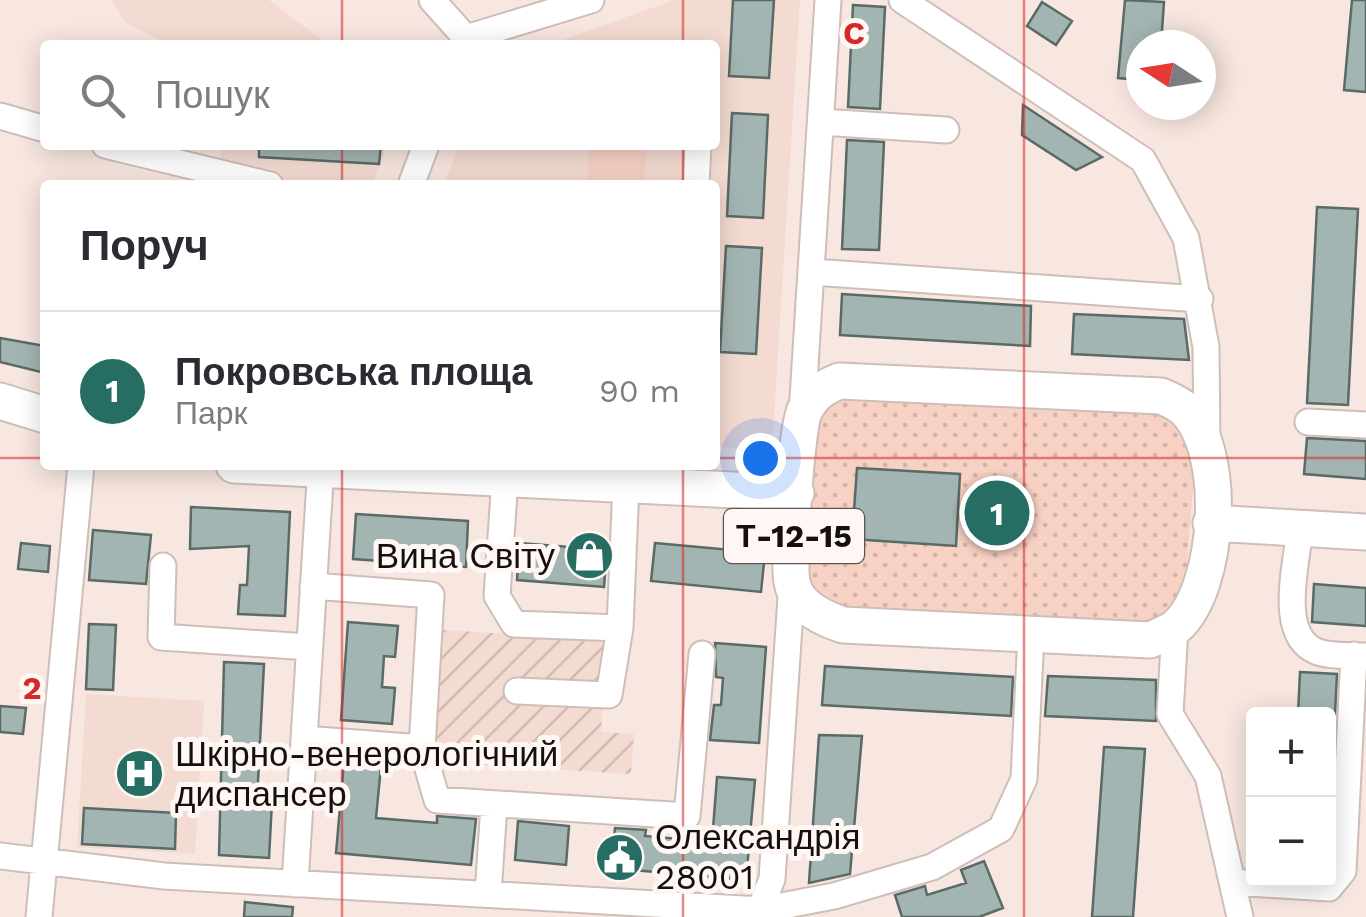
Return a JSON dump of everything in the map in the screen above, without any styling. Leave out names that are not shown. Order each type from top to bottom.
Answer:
[{"type":"highway","points":[[802,414],[818,390],[839,381],[1162,396],[1182,407],[1207,454],[1215,484],[1208,563],[1191,610],[1175,628]]},
{"type":"highway","points":[[0,401],[40,413]]},
{"type":"highway","name":"Т-12-15","points":[[802,414],[792,582],[801,602],[822,618],[843,625],[1150,640],[1175,628]]},
{"type":"highway","name":"Т-12-15","points":[[382,470],[505,478],[560,473],[626,484],[796,494]]},
{"type":"highway","points":[[1211,523],[1366,532]]},
{"type":"street","points":[[432,0],[463,40]]},
{"type":"street","points":[[471,40],[591,0]]},
{"type":"street","points":[[802,414],[828,0]]},
{"type":"street","points":[[902,0],[1143,160],[1186,238],[1200,300],[1206,347],[1207,454]]},
{"type":"street","points":[[0,116],[40,128]]},
{"type":"street","points":[[820,122],[946,130]]},
{"type":"street","points":[[126,150],[250,180]]},
{"type":"street","points":[[413,180],[424,150]]},
{"type":"street","points":[[696,180],[698,150]]},
{"type":"street","points":[[812,272],[1200,300]]},
{"type":"street","points":[[1308,422],[1366,425]]},
{"type":"street","points":[[38,917],[81,470]]},
{"type":"street","points":[[295,884],[321,470]]},
{"type":"street","points":[[505,478],[497,596],[514,624],[620,628]]},
{"type":"street","points":[[518,691],[609,694],[620,628],[626,484]]},
{"type":"street","points":[[1232,882],[1330,888],[1343,871],[1360,655],[1320,653],[1302,642],[1297,632],[1293,622],[1300,528]]},
{"type":"street","points":[[163,566],[161,637],[310,648]]},
{"type":"street","points":[[759,913],[772,878],[792,582]]},
{"type":"street","points":[[314,586],[432,595],[422,748],[438,800],[688,816],[702,654]]},
{"type":"street","points":[[1175,628],[1170,714],[1208,776],[1218,836],[1240,917]]},
{"type":"street","points":[[0,856],[164,876],[759,913],[932,868],[1001,829],[1024,779],[1031,634]]},
{"type":"street","points":[[304,739],[422,748]]},
{"type":"street","points":[[488,894],[494,805]]},
{"type":"shaded area","points":[[111,0],[269,0],[322,40],[159,40],[125,22]]},
{"type":"shaded area","points":[[674,0],[800,0],[772,450],[720,447],[720,180],[446,180],[457,150],[720,150],[720,40],[563,40]]},
{"type":"shaded area","points":[[220,150],[386,150],[374,180],[277,180],[221,162]]},
{"type":"shaded area","points":[[589,150],[646,150],[644,180],[587,180]]},
{"type":"shaded area","points":[[852,390],[1157,403],[1196,451],[1184,605],[1169,624],[845,616],[817,600],[800,574],[809,424],[828,401]]},
{"type":"shaded area","points":[[442,630],[607,640],[601,732],[634,734],[631,774],[468,764],[467,758],[433,756]]},
{"type":"shaded area","name":"Шкірно-венерологічний диспансер","points":[[86,694],[204,701],[195,854],[77,847]]},
{"type":"building","points":[[733,0],[774,0],[769,78],[729,76]]},
{"type":"building","points":[[1125,0],[1164,2],[1162,30],[1126,30],[1126,79],[1118,78]]},
{"type":"building","points":[[1352,0],[1366,0],[1366,92],[1344,90]]},
{"type":"building","points":[[1042,2],[1072,21],[1056,45],[1027,26]]},
{"type":"building","points":[[853,5],[885,7],[880,109],[848,107]]},
{"type":"building","points":[[1023,105],[1102,157],[1076,170],[1022,135]]},
{"type":"building","points":[[732,113],[768,115],[763,218],[727,216]]},
{"type":"building","points":[[847,140],[884,142],[879,250],[842,249]]},
{"type":"building","points":[[259,150],[380,150],[379,164],[259,157]]},
{"type":"building","points":[[1317,207],[1358,209],[1348,405],[1307,403]]},
{"type":"building","points":[[726,246],[762,248],[756,354],[720,352]]},
{"type":"building","points":[[842,294],[1031,306],[1030,346],[840,335]]},
{"type":"building","points":[[1074,314],[1184,319],[1189,360],[1072,354]]},
{"type":"building","points":[[0,338],[40,345],[40,372],[0,362]]},
{"type":"building","points":[[1307,438],[1366,441],[1366,479],[1304,474]]},
{"type":"building","points":[[857,468],[960,474],[956,546],[852,539]]},
{"type":"building","points":[[191,507],[290,512],[285,616],[238,614],[240,585],[247,585],[249,546],[190,549]]},
{"type":"building","points":[[356,514],[468,521],[466,567],[353,559]]},
{"type":"building","points":[[93,530],[151,535],[146,584],[89,580]]},
{"type":"building","points":[[21,543],[50,546],[48,572],[18,569]]},
{"type":"building","points":[[519,543],[607,550],[604,587],[517,580]]},
{"type":"building","points":[[655,543],[765,553],[761,592],[651,581]]},
{"type":"building","points":[[1314,584],[1366,588],[1366,626],[1312,622]]},
{"type":"building","points":[[348,622],[398,626],[395,657],[384,656],[382,687],[395,688],[392,724],[341,720]]},
{"type":"building","points":[[89,624],[116,625],[113,690],[86,689]]},
{"type":"building","points":[[715,643],[766,647],[759,743],[710,740],[714,705],[721,705],[723,678],[716,677]]},
{"type":"building","points":[[224,662],[264,664],[257,801],[272,802],[269,858],[219,855]]},
{"type":"building","points":[[825,666],[1013,677],[1011,716],[822,705]]},
{"type":"building","points":[[1300,672],[1337,674],[1335,707],[1298,707]]},
{"type":"building","points":[[1048,676],[1156,680],[1156,721],[1045,716]]},
{"type":"building","points":[[0,706],[26,708],[23,734],[0,732]]},
{"type":"building","points":[[819,735],[862,736],[850,874],[809,883]]},
{"type":"building","points":[[1104,747],[1145,749],[1133,917],[1092,917]]},
{"type":"building","points":[[344,762],[381,766],[376,818],[437,823],[437,816],[476,819],[471,865],[336,853]]},
{"type":"building","points":[[717,777],[755,780],[746,880],[611,868],[615,828],[646,830],[645,836],[712,842]]},
{"type":"building","points":[[84,808],[176,813],[175,849],[82,844]]},
{"type":"building","points":[[518,821],[569,826],[566,865],[515,860]]},
{"type":"building","points":[[984,861],[1003,908],[979,917],[902,917],[895,895],[925,886],[927,895],[966,883],[961,870]]},
{"type":"building","points":[[245,902],[293,907],[292,917],[244,917]]},
{"type":"place","name":"Покровська площа","points":[[997,513]]},
{"type":"place","name":"Вина Світу","points":[[590,556]]},
{"type":"place","name":"Шкірно-венерологічний диспансер","points":[[140,774]]},
{"type":"place","name":"Олександрія 28001","points":[[620,857]]}]
